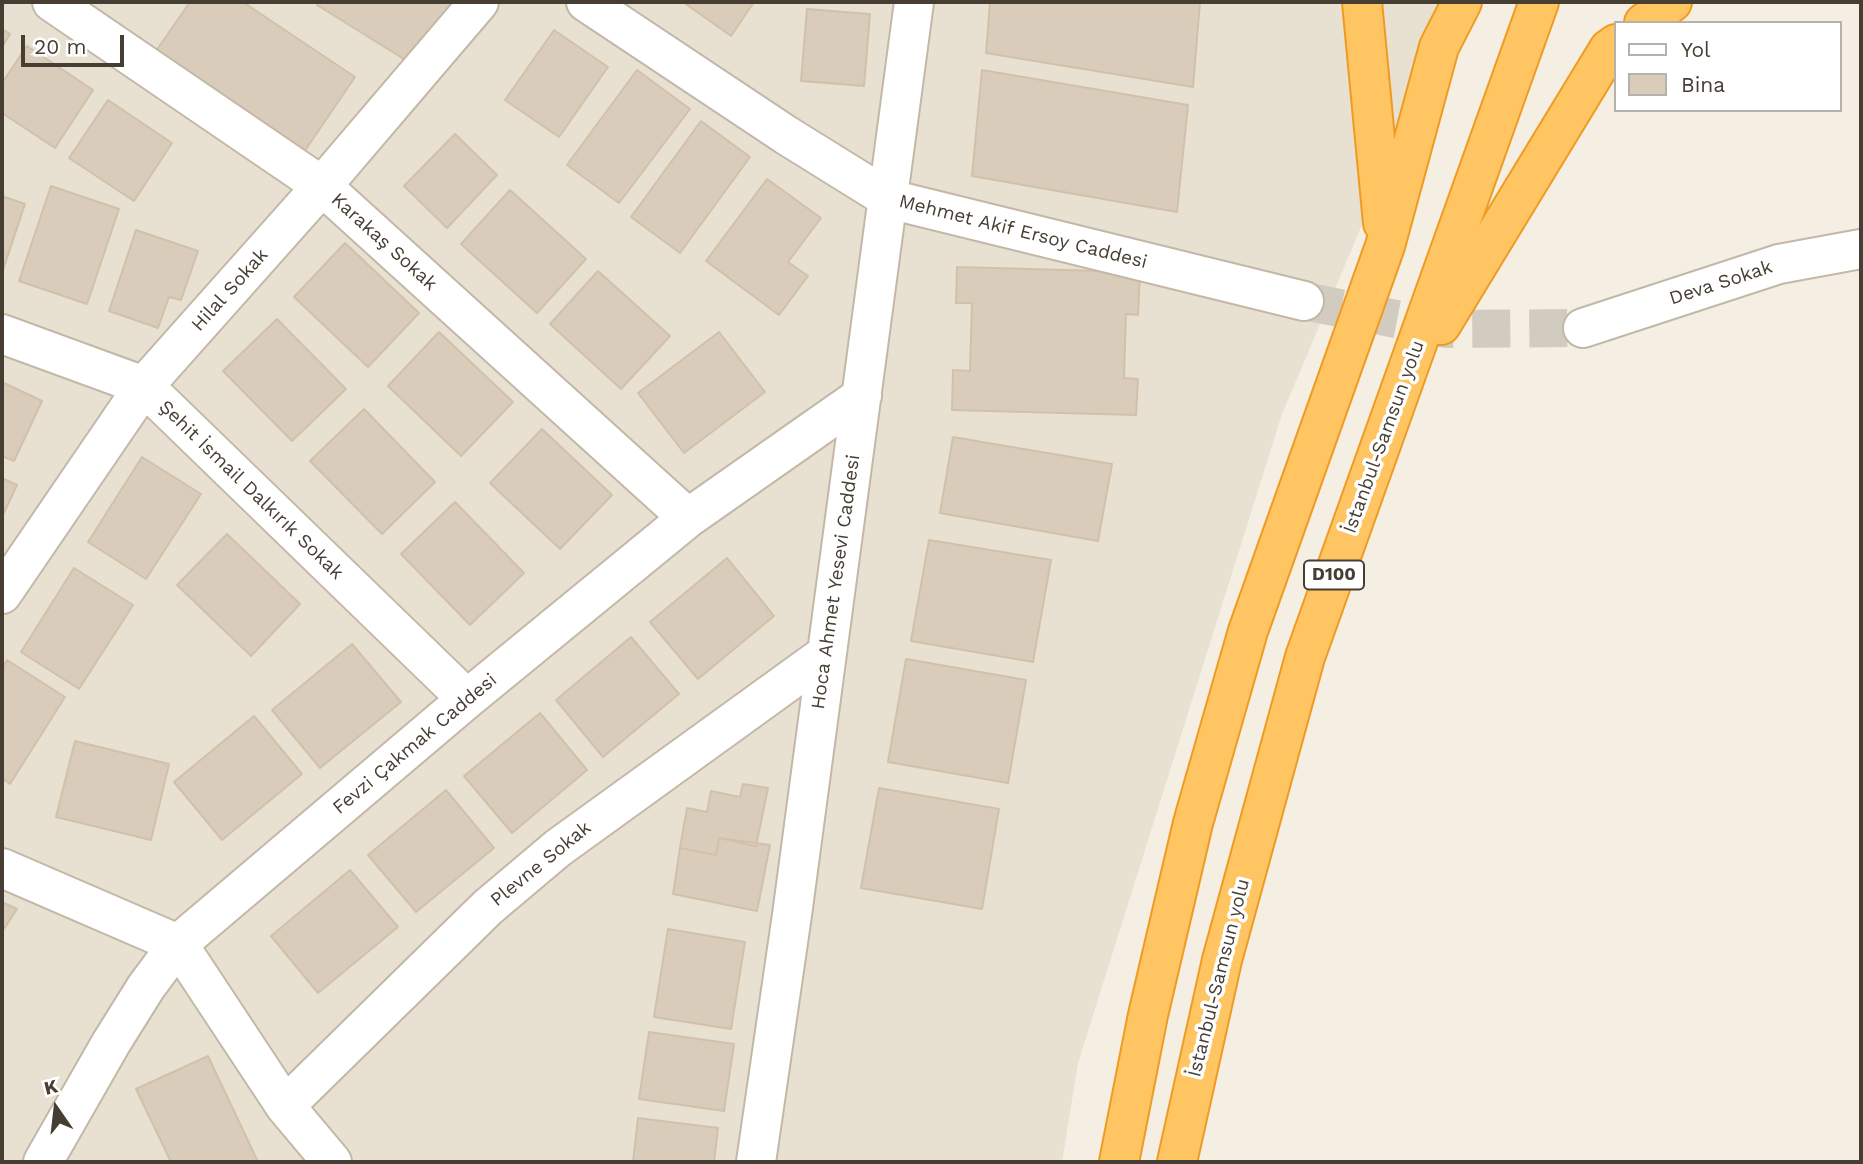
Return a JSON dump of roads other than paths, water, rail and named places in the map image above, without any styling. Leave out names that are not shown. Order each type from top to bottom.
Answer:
[{"type":"highway","points":[[1362,2],[1385,246]]},
{"type":"highway","points":[[1119,1162],[1148,1015],[1194,823],[1248,631],[1385,246],[1439,47],[1462,2]]},
{"type":"highway","name":"İstanbul-Samsun yolu","points":[[1177,1162],[1222,960],[1305,657],[1539,2]]},
{"type":"highway","points":[[1647,21],[1672,2]]},
{"type":"highway","points":[[1400,393],[1609,49],[1615,45]]},
{"type":"street","name":"Karakaş Sokak","points":[[52,2],[322,186],[688,518]]},
{"type":"street","name":"Hilal Sokak","points":[[2,594],[144,386],[322,186],[480,2]]},
{"type":"street","name":"Mehmet Akif Ersoy Caddesi","points":[[586,2],[786,135],[890,199],[1304,301]]},
{"type":"street","name":"Hoca Ahmet Yesevi Caddesi","points":[[756,1162],[890,199],[914,2]]},
{"type":"street","name":"Deva Sokak","points":[[1583,328],[1779,264],[1861,249]]},
{"type":"street","name":"Şehit İsmail Dalkırık Sokak","points":[[2,334],[144,386],[467,699]]},
{"type":"street","name":"Fevzi Çakmak Caddesi","points":[[43,1162],[111,1043],[177,944],[467,699],[688,518],[862,396]]},
{"type":"street","name":"Plevne Sokak","points":[[285,1106],[488,907],[558,848],[825,655]]},
{"type":"street","points":[[2,868],[177,944],[319,1155]]},
{"type":"tunnel","points":[[1304,301],[1447,329],[1583,328]]}]
